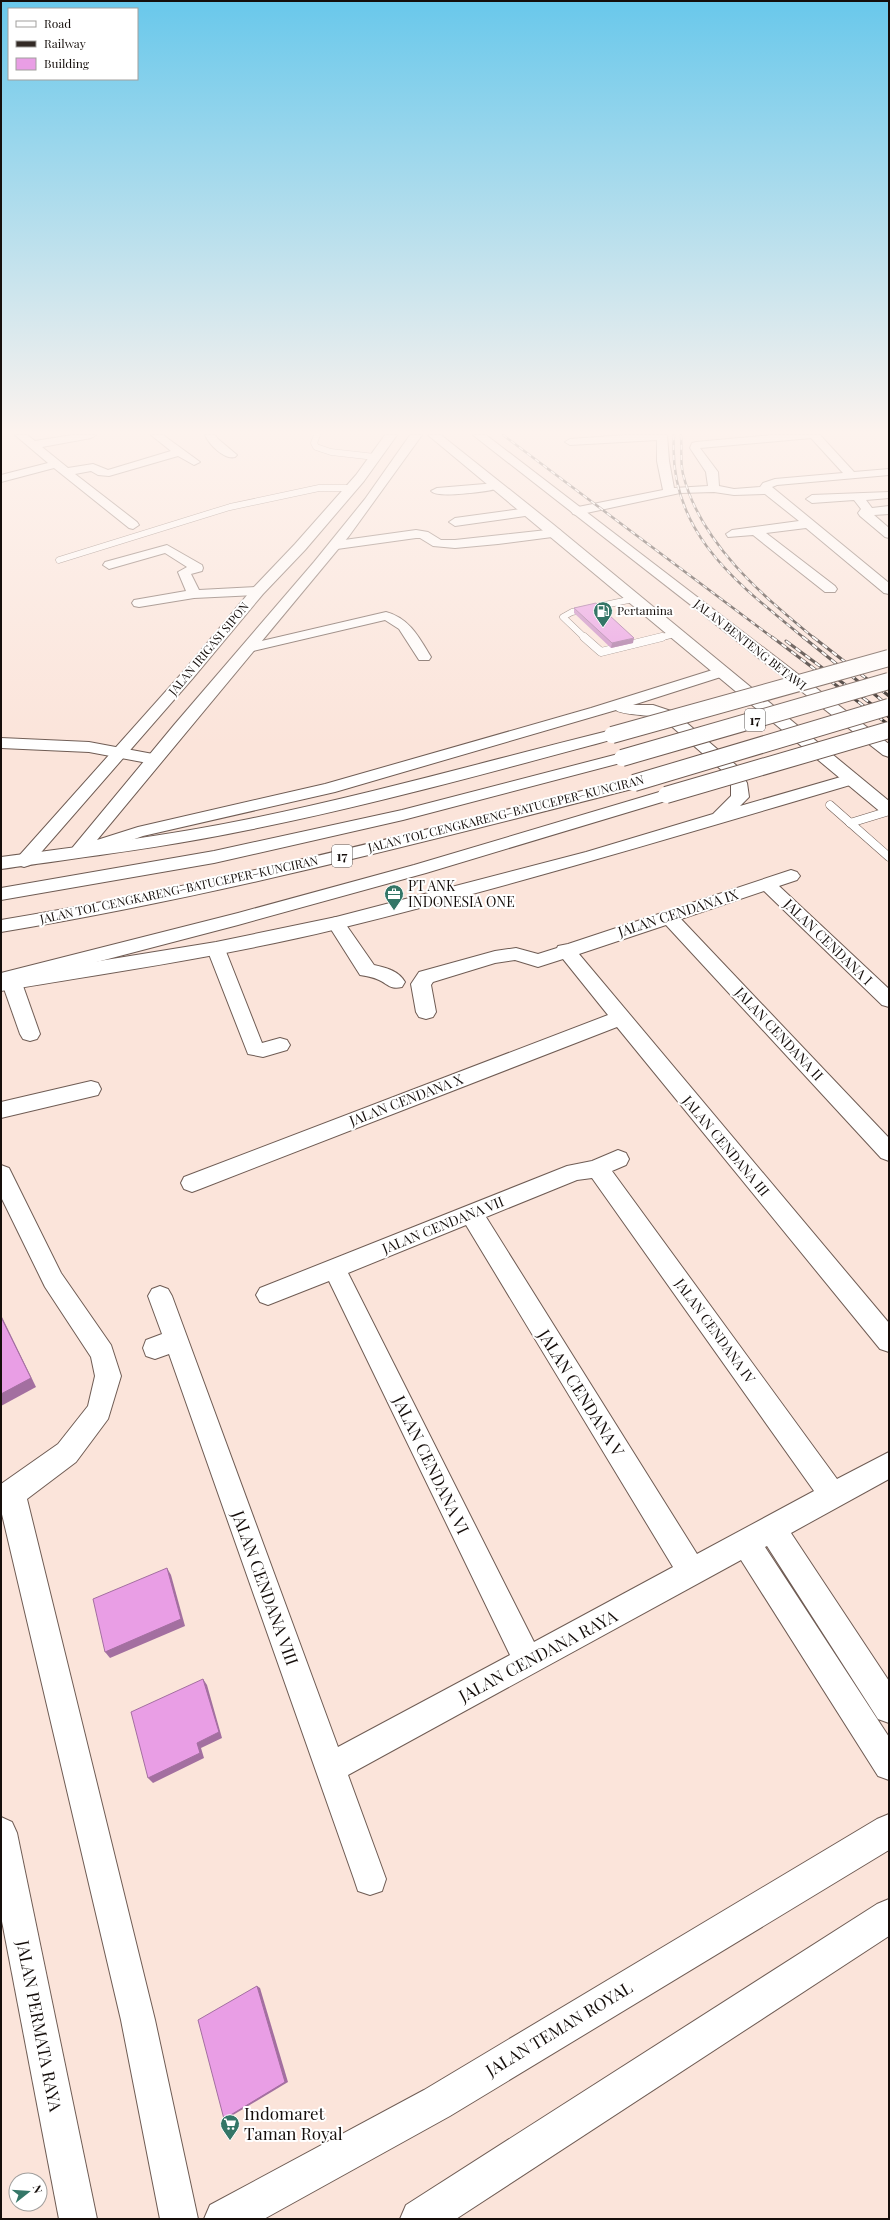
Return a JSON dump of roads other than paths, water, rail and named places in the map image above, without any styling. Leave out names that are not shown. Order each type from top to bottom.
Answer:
[{"type":"main road","name":"JALAN IRIGASI SIPON","points":[[27,860],[188,675],[258,591],[304,547],[311,539]]},
{"type":"main road","points":[[80,851],[152,758],[249,648],[340,539]]},
{"type":"main road","name":"JALAN BENTENG BETAWI","points":[[582,539],[633,599],[889,810]]},
{"type":"main road","points":[[591,539],[618,543]]},
{"type":"main road","name":"JALAN BENTENG BETAWI","points":[[591,539],[618,543],[889,752]]},
{"type":"main road","points":[[304,547],[331,549]]},
{"type":"main road","points":[[1,863],[80,851],[143,844],[248,825],[383,795],[889,658]]},
{"type":"main road","points":[[80,851],[138,832],[329,788],[598,711],[722,672]]},
{"type":"main road","name":"JALAN TOL CENGKARENG–BATUCEPER–KUNCIRAN","points":[[1,894],[78,882],[214,857],[403,815],[622,758],[889,681]]},
{"type":"main road","name":"JALAN TOL CENGKARENG–BATUCEPER–KUNCIRAN","points":[[1,926],[49,919],[252,877],[421,837],[634,783],[889,707]]},
{"type":"main road","points":[[598,711],[633,708],[653,710],[668,715],[731,770],[739,783],[740,798],[719,818]]},
{"type":"main road","points":[[5,982],[420,869],[889,730]]},
{"type":"main road","points":[[5,982],[216,948],[336,923],[592,856],[851,779]]},
{"type":"main road","name":"JALAN TEMAN ROYAL","points":[[224,2219],[437,2104],[889,1831]]},
{"type":"main road","points":[[420,2219],[889,1916]]},
{"type":"street","points":[[331,549],[390,539]]},
{"type":"street","points":[[430,539],[435,543],[442,544],[481,543],[526,539]]},
{"type":"street","points":[[766,539],[830,589]]},
{"type":"street","points":[[825,539],[889,590]]},
{"type":"street","points":[[109,565],[167,549],[196,568],[184,572],[194,594]]},
{"type":"street","points":[[139,603],[194,594],[258,591]]},
{"type":"street","points":[[249,648],[386,616],[397,620],[416,642],[424,657]]},
{"type":"street","points":[[1,743],[71,745],[152,758]]},
{"type":"street","name":"JALAN CENDANA IX","points":[[426,1012],[421,984],[426,977],[495,957],[516,954],[538,960],[791,876]]},
{"type":"street","name":"JALAN CENDANA I","points":[[767,884],[889,1000]]},
{"type":"street","name":"JALAN CENDANA II","points":[[669,917],[889,1152]]},
{"type":"street","points":[[336,923],[358,960],[367,970],[386,975],[396,982]]},
{"type":"street","points":[[216,948],[255,1049],[263,1050],[280,1045]]},
{"type":"street","name":"JALAN CENDANA III","points":[[565,950],[889,1341]]},
{"type":"street","points":[[5,982],[30,1034]]},
{"type":"street","name":"JALAN CENDANA X","points":[[192,1183],[620,1018]]},
{"type":"street","points":[[1,1110],[91,1089]]},
{"type":"street","name":"JALAN CENDANA VII","points":[[268,1294],[575,1172],[594,1169],[618,1159]]},
{"type":"street","name":"JALAN CENDANA IV","points":[[594,1169],[600,1172],[609,1183],[833,1495]]},
{"type":"street","points":[[1,1174],[6,1198],[53,1280],[102,1352],[108,1376],[99,1411],[67,1453],[6,1496],[136,2012],[179,2219]]},
{"type":"street","name":"JALAN CENDANA V","points":[[471,1213],[692,1572]]},
{"type":"street","name":"JALAN CENDANA VI","points":[[334,1268],[528,1661]]},
{"type":"street","name":"JALAN CENDANA VIII","points":[[160,1296],[165,1344],[330,1768],[370,1879]]},
{"type":"street","name":"JALAN CENDANA RAYA","points":[[330,1768],[889,1465]]},
{"type":"street","points":[[772,1529],[889,1708]]},
{"type":"street","points":[[746,1543],[889,1765]]},
{"type":"street","name":"JALAN PERMATA RAYA","points":[[1,1833],[78,2219]]},
{"type":"lane","points":[[59,560],[128,539]]},
{"type":"lane","points":[[633,599],[572,612],[563,616],[601,652],[675,634]]},
{"type":"lane","points":[[830,805],[889,857]]},
{"type":"lane","points":[[850,823],[889,810]]},
{"type":"railway","points":[[641,539],[773,638]]},
{"type":"railway","points":[[702,539],[711,552],[754,597],[804,638]]},
{"type":"railway","points":[[714,539],[735,566],[754,585],[814,638]]},
{"type":"railway","points":[[772,637],[889,725]]},
{"type":"railway","points":[[803,637],[889,706]]},
{"type":"railway","points":[[813,637],[889,696]]},
{"type":"railway","points":[[786,641],[889,717]]},
{"type":"place","name":"Pertamina","points":[[603,628]]},
{"type":"place","name":"PT ANK INDONESIA ONE","points":[[394,911]]},
{"type":"place","name":"Indomaret Taman Royal","points":[[230,2141]]}]
